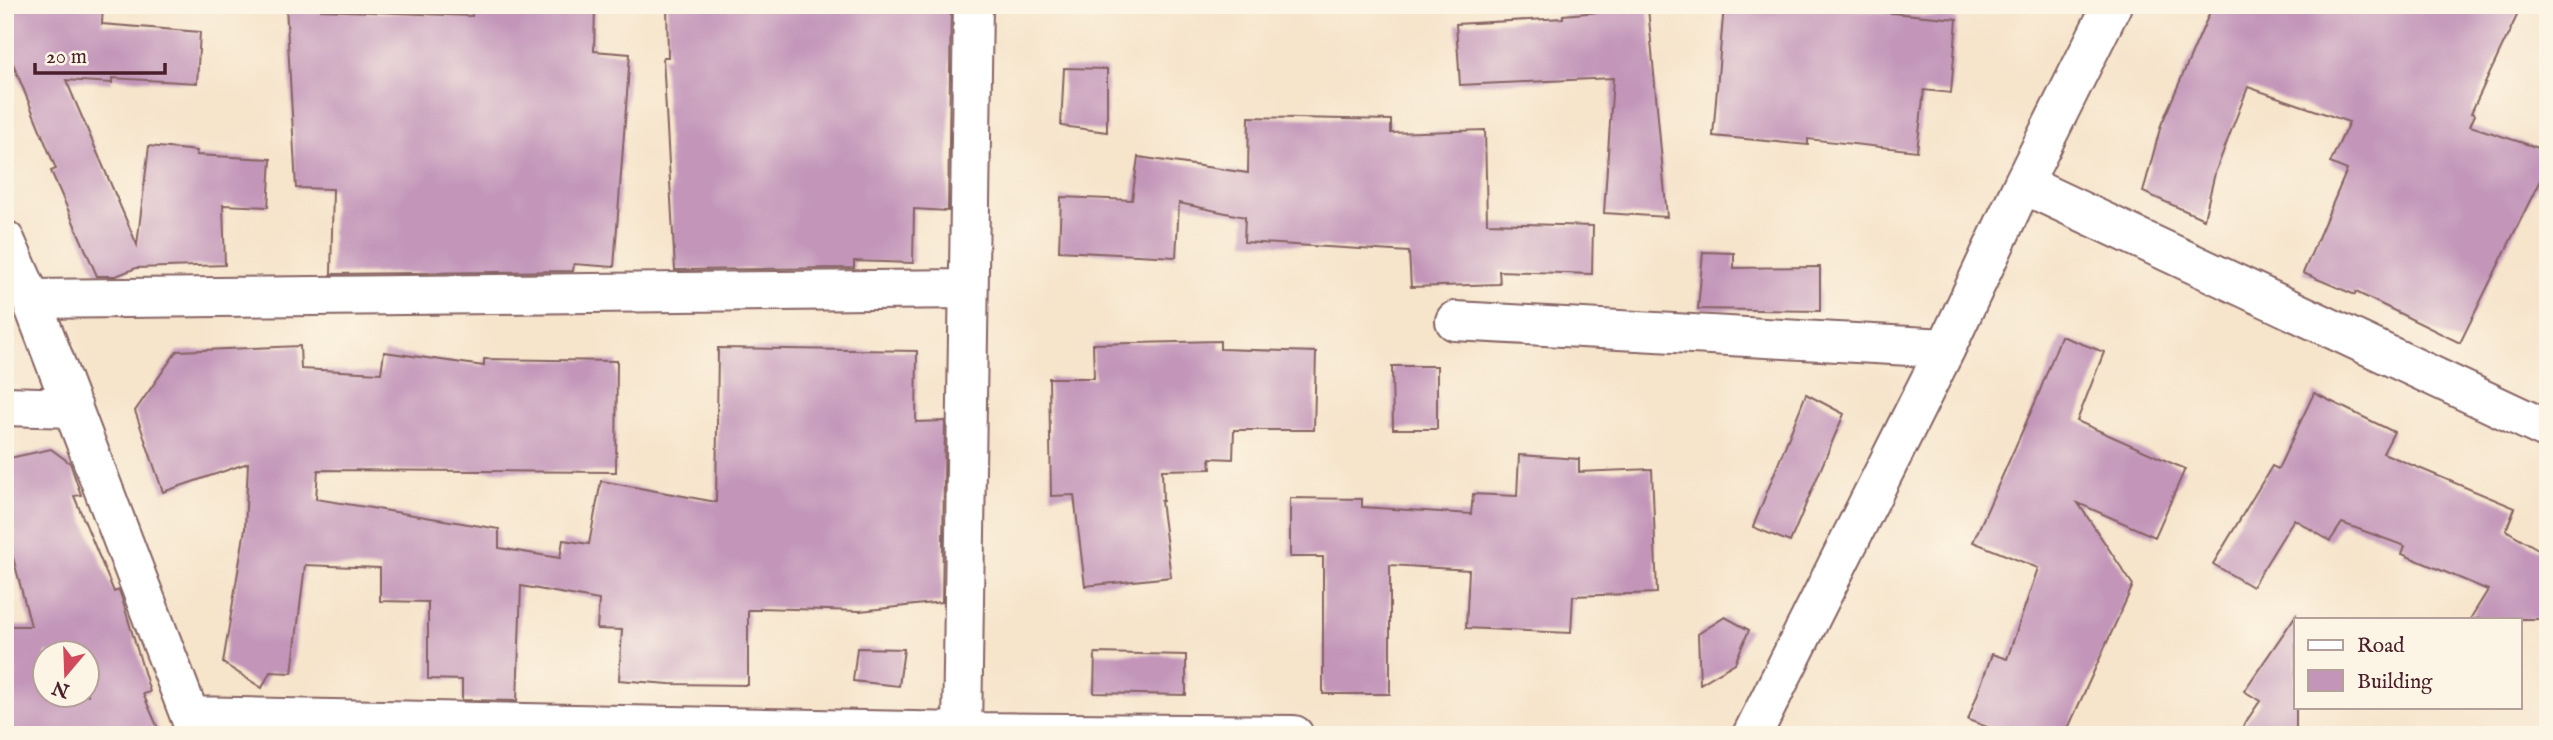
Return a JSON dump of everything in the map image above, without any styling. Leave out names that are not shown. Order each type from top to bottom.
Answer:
[{"type":"street","points":[[962,732],[973,5]]},
{"type":"street","points":[[1752,735],[2112,5]]},
{"type":"street","points":[[2023,184],[2548,430]]},
{"type":"street","points":[[5,240],[31,299],[194,725],[1294,735]]},
{"type":"street","points":[[31,299],[968,289]]},
{"type":"street","points":[[1455,321],[1945,348]]},
{"type":"street","points":[[5,407],[73,408]]},
{"type":"building","points":[[5,5],[103,5],[102,24],[200,32],[197,83],[112,78],[112,83],[66,80],[137,245],[149,146],[197,151],[196,155],[271,159],[268,207],[223,205],[225,265],[136,268],[116,276],[97,276],[51,171],[56,169],[5,44]]},
{"type":"building","points":[[286,5],[321,5],[321,10],[472,16],[473,5],[595,5],[594,51],[630,54],[614,267],[574,264],[573,271],[331,274],[333,189],[296,188]]},
{"type":"building","points":[[667,5],[951,5],[948,211],[914,209],[913,263],[854,261],[854,268],[675,270],[663,57],[668,57]]},
{"type":"building","points":[[1724,5],[1805,5],[1957,19],[1951,93],[1924,90],[1917,151],[1808,139],[1808,145],[1713,136]]},
{"type":"building","points":[[2213,5],[2522,5],[2471,113],[2475,115],[2470,126],[2548,151],[2548,164],[2460,343],[2356,292],[2355,295],[2303,273],[2347,170],[2330,163],[2349,122],[2248,87],[2215,173],[2204,219],[2143,192],[2161,125]]},
{"type":"building","points":[[1648,8],[1667,217],[1604,213],[1613,78],[1460,85],[1456,24],[1563,18],[1563,15]]},
{"type":"building","points":[[1064,68],[1107,69],[1107,132],[1061,126]]},
{"type":"building","points":[[1249,117],[1391,120],[1391,133],[1485,130],[1487,223],[1593,226],[1592,274],[1499,271],[1500,284],[1411,287],[1409,252],[1244,242],[1245,217],[1179,203],[1176,257],[1059,251],[1061,197],[1132,200],[1138,157],[1248,173]]},
{"type":"building","points":[[1703,252],[1734,253],[1734,268],[1820,267],[1820,311],[1698,309]]},
{"type":"building","points":[[2061,336],[2104,352],[2077,421],[2185,469],[2155,537],[2078,503],[2133,585],[2065,735],[2009,735],[1968,720],[1992,654],[2007,659],[2038,568],[1973,542],[2037,398]]},
{"type":"building","points":[[1220,341],[1220,349],[1316,352],[1314,430],[1234,430],[1233,459],[1210,458],[1211,469],[1162,470],[1161,501],[1171,577],[1085,586],[1074,495],[1051,496],[1049,378],[1094,378],[1093,344]]},
{"type":"building","points":[[300,346],[301,369],[381,373],[384,352],[484,366],[484,359],[617,361],[616,472],[318,470],[316,499],[499,529],[499,548],[560,558],[563,540],[589,544],[601,481],[716,502],[718,348],[917,351],[916,422],[945,421],[942,602],[860,611],[760,608],[748,610],[748,685],[669,684],[619,680],[622,630],[597,629],[599,600],[521,586],[517,701],[462,700],[462,680],[428,679],[428,602],[380,601],[380,568],[305,565],[292,673],[270,672],[262,688],[223,663],[245,529],[248,463],[163,492],[135,411],[177,351]]},
{"type":"building","points":[[1392,366],[1437,366],[1437,429],[1393,429]]},
{"type":"building","points":[[2314,393],[2394,432],[2383,453],[2515,508],[2506,530],[2548,555],[2548,619],[2471,618],[2488,590],[2402,554],[2405,546],[2342,523],[2330,541],[2294,519],[2252,587],[2213,564],[2272,466],[2278,469]]},
{"type":"building","points":[[1806,394],[1844,414],[1790,542],[1753,527]]},
{"type":"building","points":[[51,449],[70,463],[81,495],[74,496],[114,592],[119,590],[150,692],[143,694],[161,735],[5,735],[5,626],[31,626],[5,527],[5,459]]},
{"type":"building","points":[[1519,455],[1579,459],[1579,472],[1652,469],[1657,593],[1573,596],[1571,633],[1466,628],[1469,570],[1390,565],[1390,694],[1323,694],[1323,557],[1290,557],[1290,498],[1362,499],[1362,507],[1471,514],[1473,494],[1517,496]]},
{"type":"building","points":[[2296,615],[2296,735],[2237,735],[2260,701],[2244,691]]},
{"type":"building","points":[[1725,617],[1749,630],[1735,663],[1700,684],[1698,634]]},
{"type":"building","points":[[857,648],[904,649],[899,686],[853,681]]},
{"type":"building","points":[[1095,653],[1186,655],[1186,695],[1094,693]]}]
